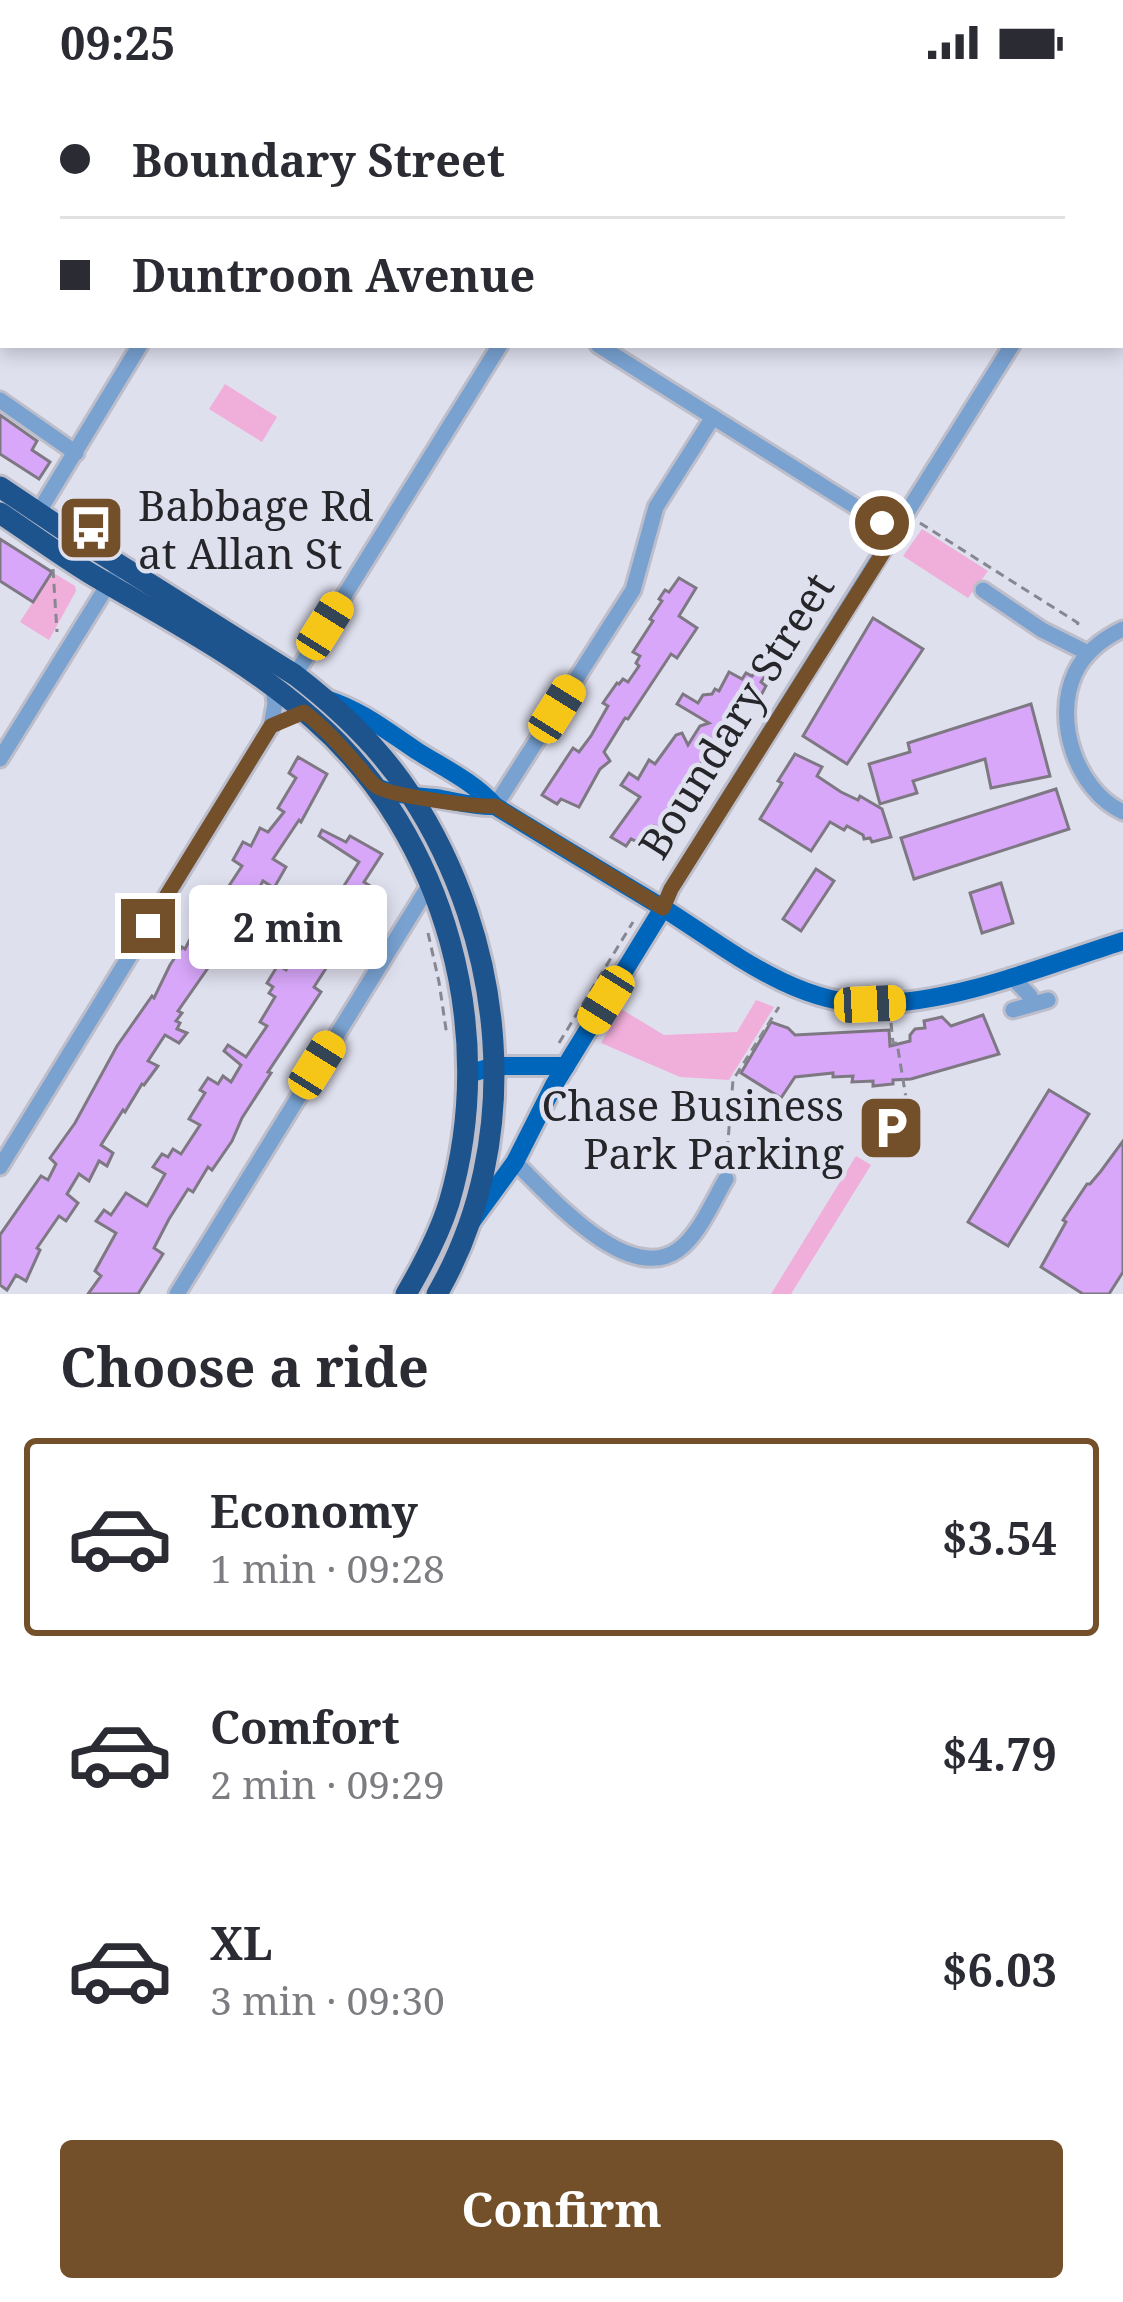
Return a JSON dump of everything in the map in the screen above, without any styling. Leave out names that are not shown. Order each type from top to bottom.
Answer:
[{"type":"highway","points":[[0,487],[304,712],[376,787],[413,848],[458,971],[468,1074],[464,1130],[448,1204],[435,1242],[406,1294]]},
{"type":"highway","points":[[0,513],[295,675],[326,699],[412,797],[445,859],[472,930],[490,1003],[495,1066],[492,1120],[470,1223]]},
{"type":"highway","name":"Boundary Street","points":[[437,1294],[470,1223]]},
{"type":"main road","points":[[326,699],[352,707],[481,790],[495,806],[794,987],[842,1001],[914,1000],[1123,941]]},
{"type":"main road","points":[[376,787],[412,797],[495,806]]},
{"type":"main road","name":"Boundary Street","points":[[470,1223],[515,1162],[566,1066],[663,908]]},
{"type":"main road","points":[[468,1074],[495,1066],[566,1066]]},
{"type":"street","points":[[38,513],[138,348]]},
{"type":"street","points":[[295,675],[498,348]]},
{"type":"street","points":[[603,348],[896,532]]},
{"type":"street","name":"Boundary Street","points":[[663,908],[1010,348]]},
{"type":"street","points":[[0,400],[76,452]]},
{"type":"street","points":[[495,806],[633,590],[656,507],[713,417]]},
{"type":"street","points":[[0,759],[114,574]]},
{"type":"street","points":[[983,590],[1042,630],[1088,653]]},
{"type":"street","points":[[1123,629],[1100,641],[1074,675],[1067,724],[1087,783],[1103,801],[1123,812]]},
{"type":"street","points":[[0,1167],[271,726],[273,687]]},
{"type":"street","points":[[271,726],[304,712]]},
{"type":"street","points":[[177,1294],[430,884]]},
{"type":"street","points":[[1037,1000],[1039,967]]},
{"type":"street","points":[[1011,976],[1037,1000]]},
{"type":"street","points":[[1013,1010],[1037,1000]]},
{"type":"street","points":[[515,1162],[586,1229],[633,1257],[660,1260],[682,1248],[726,1179]]},
{"type":"path","points":[[918,522],[1078,622]]},
{"type":"path","points":[[53,567],[57,632]]},
{"type":"path","points":[[559,1043],[633,922]]},
{"type":"path","points":[[427,929],[448,1051]]},
{"type":"path","points":[[726,1179],[733,1080],[779,1006]]},
{"type":"path","points":[[891,1023],[906,1098]]},
{"type":"shaded area","points":[[225,384],[277,417],[262,442],[209,409]]},
{"type":"shaded area","points":[[922,529],[988,571],[968,598],[903,556]]},
{"type":"shaded area","points":[[52,572],[76,591],[49,640],[20,622]]},
{"type":"shaded area","points":[[756,1000],[774,1007],[729,1080],[680,1077],[601,1043],[621,1009],[664,1035],[737,1032]]},
{"type":"shaded area","points":[[856,1156],[871,1165],[791,1294],[771,1294]]},
{"type":"building","points":[[0,415],[37,441],[32,450],[50,462],[39,479],[0,454]]},
{"type":"building","points":[[0,539],[52,572],[33,602],[0,581]]},
{"type":"building","points":[[679,578],[696,588],[679,616],[697,628],[677,658],[671,654],[625,718],[604,752],[610,761],[600,769],[579,807],[561,799],[557,804],[542,795],[573,748],[579,752],[591,736],[608,706],[603,703],[617,683],[628,682],[639,666],[640,656],[633,652],[653,621],[659,599]]},
{"type":"building","points":[[873,618],[923,649],[847,764],[803,736]]},
{"type":"building","points":[[759,667],[767,673],[757,703],[745,696],[728,723],[737,729],[731,740],[720,733],[660,830],[654,826],[642,844],[631,839],[626,846],[611,837],[640,797],[621,785],[629,773],[638,779],[649,760],[655,764],[676,735],[682,733],[688,745],[700,726],[709,723],[677,704],[683,694],[698,703],[703,695],[719,691],[729,672],[742,679]]},
{"type":"building","points":[[1031,704],[1050,776],[991,788],[985,759],[913,781],[917,793],[880,804],[869,764],[910,752],[908,743]]},
{"type":"building","points":[[795,754],[822,767],[817,776],[841,792],[882,809],[891,837],[872,842],[847,826],[844,830],[830,822],[811,851],[760,819]]},
{"type":"building","points":[[298,757],[327,774],[301,822],[273,859],[286,867],[274,888],[263,881],[245,915],[250,917],[222,961],[215,958],[178,1011],[182,1013],[177,1029],[187,1033],[179,1043],[165,1035],[148,1061],[158,1066],[101,1145],[113,1153],[107,1166],[99,1161],[89,1181],[79,1174],[67,1194],[78,1203],[66,1221],[59,1216],[37,1248],[26,1281],[16,1275],[7,1290],[0,1285],[0,1235],[41,1176],[48,1180],[56,1164],[50,1158],[117,1046],[154,998],[182,947],[185,949],[215,891],[223,895],[242,866],[233,860],[243,842],[251,846],[260,828],[268,832],[284,812],[278,808],[296,778],[289,773]]},
{"type":"building","points":[[1056,789],[1069,829],[914,879],[901,838]]},
{"type":"building","points":[[322,830],[346,842],[350,836],[382,854],[364,882],[378,891],[338,959],[334,956],[314,987],[321,992],[268,1072],[232,1141],[193,1192],[188,1189],[169,1219],[154,1248],[163,1254],[138,1294],[88,1294],[101,1276],[95,1271],[116,1233],[96,1221],[104,1210],[111,1215],[126,1193],[147,1206],[165,1174],[153,1167],[162,1154],[168,1157],[173,1149],[181,1154],[200,1125],[189,1119],[208,1078],[218,1084],[223,1076],[231,1082],[241,1065],[224,1051],[228,1045],[246,1057],[267,1026],[260,1022],[275,997],[267,983],[278,965],[286,970],[303,941],[298,938],[308,920],[313,922],[328,896],[335,900],[359,862],[319,836]]},
{"type":"building","points":[[816,869],[834,881],[801,931],[783,919]]},
{"type":"building","points":[[1001,883],[1013,923],[982,933],[970,893]]},
{"type":"building","points":[[983,1015],[999,1054],[893,1080],[893,1084],[873,1086],[873,1081],[852,1082],[853,1076],[833,1077],[833,1073],[795,1077],[781,1098],[741,1073],[771,1022],[795,1035],[889,1030],[890,1046],[910,1041],[915,1029],[925,1028],[924,1021],[942,1017],[951,1026]]},
{"type":"building","points":[[1049,1090],[1089,1114],[1008,1246],[968,1222]]},
{"type":"building","points":[[1123,1141],[1123,1272],[1109,1294],[1083,1294],[1041,1267],[1063,1220]]},
{"type":"place","name":"Babbage Rd at Allan St","points":[[91,528]]},
{"type":"place","name":"Chase Business Park Parking","points":[[891,1128]]},
{"type":"route","points":[[148,926],[271,726],[304,712],[376,787],[412,797],[495,806],[663,908],[896,532],[882,523]]}]
